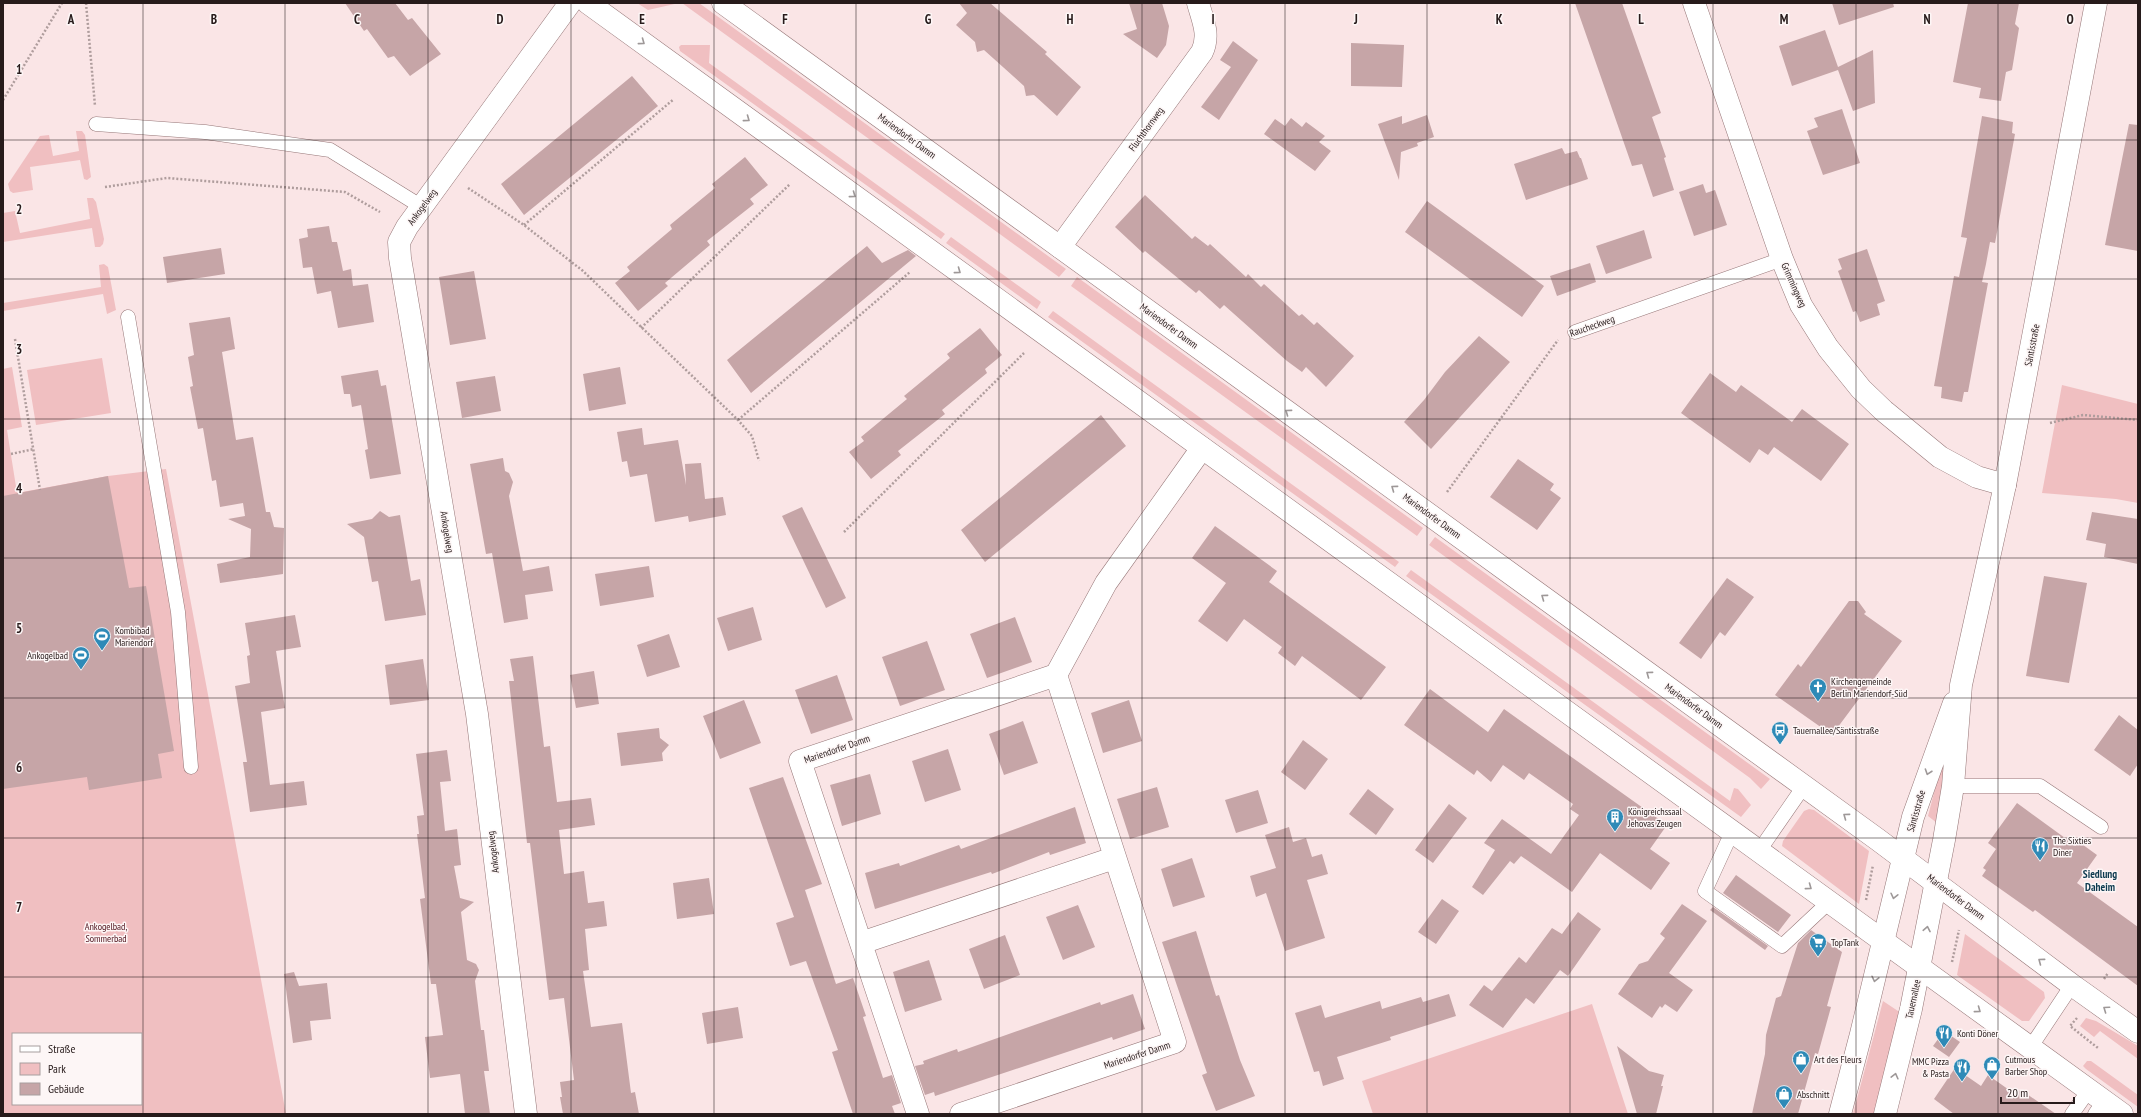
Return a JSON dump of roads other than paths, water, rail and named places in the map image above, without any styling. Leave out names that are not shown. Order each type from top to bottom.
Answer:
[{"type":"street","name":"Ankogelweg","points":[[526,1114],[477,714],[400,258],[399,242],[422,207],[570,3]]},
{"type":"street","points":[[588,3],[1884,941],[2030,1048],[2096,1102],[2122,1114]]},
{"type":"street","name":"Mariendorfer Damm","points":[[723,3],[1804,786],[1903,858],[2072,985],[2138,1032]]},
{"type":"street","name":"Fluchthornweg","points":[[1060,247],[1202,52],[1206,43],[1207,33],[1198,3]]},
{"type":"street","name":"Grimmingweg","points":[[1694,3],[1782,259],[1801,305],[1841,366],[1861,389],[1884,411],[1940,457],[1977,477],[2004,485]]},
{"type":"street","name":"Säntisstraße","points":[[1936,883],[1953,786],[1961,685],[2004,485],[2096,3]]},
{"type":"street","points":[[1056,675],[1106,583],[1202,448]]},
{"type":"street","name":"Mariendorfer Damm","points":[[918,1114],[800,761],[1056,675],[1114,858],[1175,1042],[961,1114]]},
{"type":"street","name":"Säntisstraße","points":[[1884,941],[1916,807],[1961,685]]},
{"type":"street","points":[[861,943],[1114,858]]},
{"type":"street","name":"Tauernallee","points":[[1885,1114],[1911,1010],[1936,883]]},
{"type":"street","points":[[1840,1114],[1884,941]]},
{"type":"lane","points":[[96,124],[206,132],[330,150],[422,207]]},
{"type":"lane","name":"Raucheckweg","points":[[1574,332],[1782,259]]},
{"type":"lane","points":[[128,317],[178,612],[191,767]]},
{"type":"lane","points":[[1759,851],[1804,786]]},
{"type":"lane","points":[[1953,786],[2040,786],[2101,828]]},
{"type":"lane","points":[[1732,832],[1705,892],[1782,946],[1829,902]]},
{"type":"lane","points":[[2030,1048],[2072,985]]},
{"type":"lane","points":[[2072,1114],[2096,1102]]},
{"type":"place","name":"Kombibad Mariendorf","points":[[102,651]]},
{"type":"place","name":"Ankogelbad","points":[[81,670]]},
{"type":"place","name":"Kirchengemeinde Berlin Mariendorf-Süd","points":[[1818,702]]},
{"type":"place","name":"Tauernallee/Säntisstraße","points":[[1780,745]]},
{"type":"place","name":"Königreichssaal Jehovas Zeugen","points":[[1615,832]]},
{"type":"place","name":"The Sixties Diner","points":[[2040,861]]},
{"type":"place","name":"TopTank","points":[[1818,957]]},
{"type":"place","name":"Konti Döner","points":[[1944,1048]]},
{"type":"place","name":"Art des Fleurs","points":[[1801,1074]]},
{"type":"place","name":"Cutmous Barber Shop","points":[[1992,1080]]},
{"type":"place","name":"MMC Pizza & Pasta","points":[[1962,1082]]},
{"type":"place","name":"Abschnitt","points":[[1784,1109]]},
{"type":"district","name":"Siedlung Daheim","points":[[2100,880]]},
{"type":"park label","name":"Ankogelbad, Sommerbad","points":[[106,932]]}]
